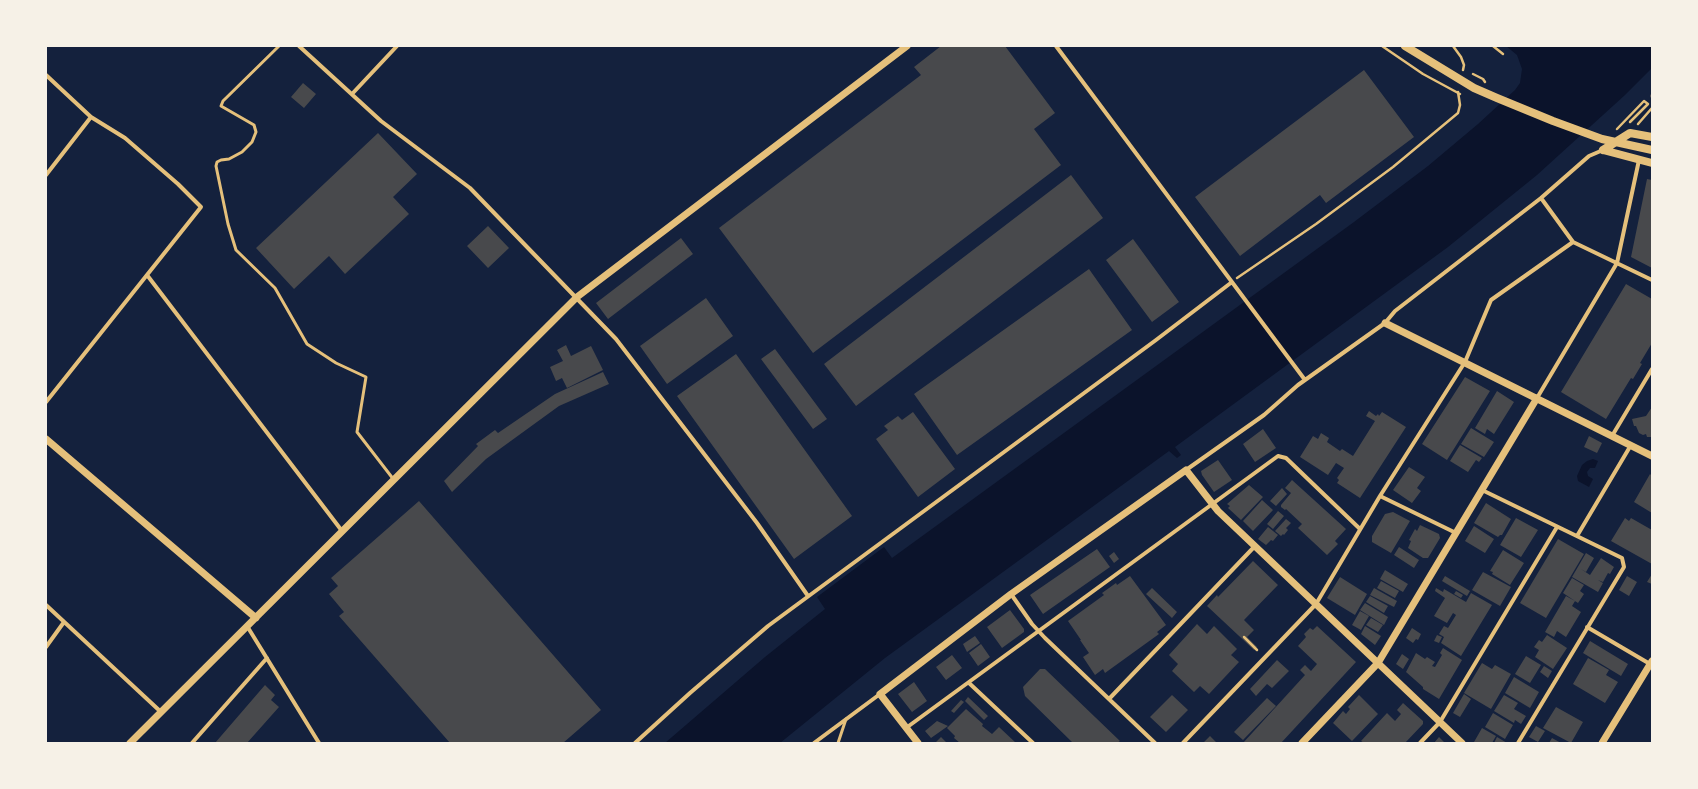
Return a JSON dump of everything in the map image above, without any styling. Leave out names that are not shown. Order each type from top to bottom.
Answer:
[{"type":"main road","points":[[1405,46],[1474,88],[1497,98],[1552,121],[1602,139],[1652,150]]},
{"type":"main road","points":[[1603,150],[1630,133],[1652,137]]},
{"type":"main road","points":[[1603,150],[1652,163]]},
{"type":"street","points":[[299,46],[381,121],[470,188],[616,338],[757,523],[808,596]]},
{"type":"street","points":[[352,94],[397,46]]},
{"type":"street","points":[[130,743],[577,297],[907,46]]},
{"type":"street","points":[[1056,46],[1305,380]]},
{"type":"street","points":[[46,75],[91,117],[125,138],[178,184],[201,207],[46,402]]},
{"type":"street","points":[[46,175],[91,117]]},
{"type":"street","points":[[814,743],[1012,594],[1264,414],[1305,380],[1385,323],[1395,311],[1430,282],[1541,198],[1589,156],[1603,150]]},
{"type":"street","points":[[1302,743],[1378,663],[1617,263],[1639,160]]},
{"type":"street","points":[[1541,198],[1573,242],[1652,280]]},
{"type":"street","points":[[1183,743],[1316,604],[1380,496],[1465,362],[1491,300],[1573,242]]},
{"type":"street","points":[[147,275],[342,531]]},
{"type":"street","points":[[635,743],[732,656],[768,626],[1234,283]]},
{"type":"street","points":[[1385,323],[1652,456]]},
{"type":"street","points":[[1612,436],[1652,369]]},
{"type":"street","points":[[47,442],[256,618]]},
{"type":"street","points":[[1577,536],[1631,445]]},
{"type":"street","points":[[906,728],[1278,456],[1286,458],[1360,529]]},
{"type":"street","points":[[1186,470],[1212,504],[1462,743]]},
{"type":"street","points":[[1482,490],[1622,558],[1624,567],[1518,743]]},
{"type":"street","points":[[1380,496],[1456,533]]},
{"type":"street","points":[[1420,743],[1440,722],[1557,527]]},
{"type":"street","points":[[1109,699],[1255,546]]},
{"type":"street","points":[[1012,594],[1038,631],[1155,743]]},
{"type":"street","points":[[46,605],[161,712]]},
{"type":"street","points":[[46,647],[64,622]]},
{"type":"street","points":[[247,626],[319,743]]},
{"type":"street","points":[[1588,627],[1651,662],[1602,743]]},
{"type":"street","points":[[192,743],[267,658]]},
{"type":"street","points":[[969,683],[1033,743]]},
{"type":"street","points":[[880,694],[918,743]]},
{"type":"lane","points":[[279,46],[223,101],[221,106],[254,125],[256,132],[252,142],[242,152],[217,162],[216,166],[228,224],[236,250],[275,288],[307,344],[336,363],[366,377],[357,432],[394,480]]},
{"type":"lane","points":[[838,743],[846,719]]},
{"type":"path","points":[[1382,46],[1423,74],[1463,95]]},
{"type":"path","points":[[1453,46],[1461,57],[1464,65],[1463,72]]},
{"type":"path","points":[[1493,46],[1503,54]]},
{"type":"path","points":[[1234,283],[1393,167],[1458,113],[1460,105],[1458,92],[1459,85]]},
{"type":"path","points":[[1616,132],[1617,128],[1644,101],[1648,104],[1630,123]]},
{"type":"path","points":[[1630,133],[1652,108]]},
{"type":"path","points":[[1244,637],[1257,650]]},
{"type":"water","points":[[1506,46],[1652,46],[1652,68],[1625,95],[1537,175],[1448,247],[1175,447],[1181,455],[1177,458],[1169,451],[885,658],[780,743],[665,743],[765,657],[825,609],[817,597],[884,547],[892,558],[1354,222],[1428,166],[1478,124],[1515,90],[1520,83],[1522,69],[1517,55]]},
{"type":"water","points":[[1593,459],[1598,461],[1595,468],[1590,468],[1587,472],[1588,476],[1593,479],[1589,487],[1578,481],[1577,476],[1582,465]]},
{"type":"building","points":[[941,46],[1005,46],[1055,113],[1034,129],[1061,165],[813,353],[719,228],[921,75],[914,67]]},
{"type":"building","points":[[1364,70],[1414,137],[1326,203],[1320,195],[1240,256],[1195,197]]},
{"type":"building","points":[[303,83],[316,94],[304,108],[291,97]]},
{"type":"building","points":[[378,133],[417,174],[393,197],[409,214],[345,274],[329,256],[294,289],[256,248]]},
{"type":"building","points":[[1071,175],[1103,218],[856,406],[824,364]]},
{"type":"building","points":[[1647,179],[1652,180],[1652,268],[1631,257]]},
{"type":"building","points":[[488,226],[509,248],[488,268],[467,246]]},
{"type":"building","points":[[681,238],[693,254],[608,319],[596,303]]},
{"type":"building","points":[[1133,239],[1179,302],[1152,322],[1106,260]]},
{"type":"building","points":[[1089,269],[1132,330],[957,455],[914,394]]},
{"type":"building","points":[[1626,284],[1652,299],[1652,343],[1640,363],[1642,364],[1633,379],[1631,378],[1606,419],[1561,392]]},
{"type":"building","points":[[706,298],[733,336],[667,384],[640,346]]},
{"type":"building","points":[[566,345],[571,356],[591,346],[603,370],[567,388],[562,378],[556,381],[550,367],[563,361],[557,350]]},
{"type":"building","points":[[775,349],[827,419],[813,429],[761,359]]},
{"type":"building","points":[[736,354],[852,516],[794,559],[677,396]]},
{"type":"building","points":[[603,372],[609,384],[559,406],[486,459],[452,492],[444,481],[478,446],[476,444],[495,430],[498,433],[555,394]]},
{"type":"building","points":[[1465,377],[1490,391],[1447,460],[1422,444]]},
{"type":"building","points":[[1497,391],[1514,402],[1494,434],[1487,429],[1485,434],[1475,428]]},
{"type":"building","points":[[1652,407],[1652,437],[1647,437],[1646,434],[1643,435],[1639,433],[1636,426],[1634,426],[1632,419],[1646,416]]},
{"type":"building","points":[[1369,411],[1376,416],[1378,414],[1379,416],[1382,412],[1406,427],[1360,498],[1337,483],[1339,480],[1337,478],[1344,468],[1336,463],[1328,475],[1300,457],[1313,436],[1318,439],[1321,433],[1329,438],[1327,442],[1340,451],[1342,449],[1353,456],[1375,421],[1366,416]]},
{"type":"building","points":[[913,412],[955,469],[918,497],[876,439],[888,430],[884,426],[898,416],[902,420]]},
{"type":"building","points":[[1471,428],[1494,442],[1484,457],[1461,444]]},
{"type":"building","points":[[1263,429],[1276,448],[1255,462],[1243,444]]},
{"type":"building","points":[[1589,436],[1602,443],[1597,453],[1584,447]]},
{"type":"building","points":[[1460,445],[1482,458],[1479,462],[1476,460],[1468,472],[1450,461]]},
{"type":"building","points":[[1218,460],[1232,480],[1214,492],[1202,475],[1201,471]]},
{"type":"building","points":[[1409,467],[1425,477],[1417,488],[1421,491],[1412,503],[1393,490]]},
{"type":"building","points":[[1650,474],[1652,476],[1652,513],[1634,502]]},
{"type":"building","points":[[1292,480],[1346,529],[1335,541],[1338,544],[1327,555],[1298,528],[1302,524],[1286,509],[1285,510],[1281,507],[1291,493],[1285,488]]},
{"type":"building","points":[[1249,485],[1263,497],[1241,520],[1228,508],[1230,506],[1227,504]]},
{"type":"building","points":[[1282,488],[1287,494],[1276,506],[1270,501]]},
{"type":"building","points":[[1262,500],[1273,510],[1253,531],[1243,521]]},
{"type":"building","points":[[419,501],[601,710],[563,743],[450,743],[339,616],[344,612],[329,594],[338,586],[331,578]]},
{"type":"building","points":[[1486,503],[1511,519],[1502,535],[1498,537],[1474,523]]},
{"type":"building","points":[[1278,511],[1284,516],[1273,529],[1267,524]]},
{"type":"building","points":[[1393,512],[1410,521],[1391,553],[1372,542],[1372,536],[1385,514]]},
{"type":"building","points":[[1516,518],[1538,530],[1521,557],[1500,545]]},
{"type":"building","points":[[1625,518],[1629,521],[1631,518],[1652,530],[1652,564],[1611,541]]},
{"type":"building","points":[[1286,519],[1291,523],[1286,528],[1288,530],[1281,536],[1275,531]]},
{"type":"building","points":[[1420,525],[1439,534],[1440,538],[1428,558],[1423,558],[1408,548],[1411,541],[1409,540],[1415,529],[1417,531]]},
{"type":"building","points":[[1474,526],[1494,539],[1485,553],[1465,541]]},
{"type":"building","points":[[1268,527],[1278,535],[1273,541],[1271,540],[1266,545],[1258,539]]},
{"type":"building","points":[[1558,539],[1584,554],[1546,618],[1520,603]]},
{"type":"building","points":[[1399,547],[1419,560],[1414,568],[1394,555]]},
{"type":"building","points":[[1097,549],[1110,567],[1043,614],[1030,595]]},
{"type":"building","points":[[1503,550],[1524,563],[1510,585],[1492,574],[1493,572],[1490,571]]},
{"type":"building","points":[[1114,552],[1119,559],[1114,563],[1109,556]]},
{"type":"building","points":[[1586,553],[1594,558],[1586,572],[1581,569],[1590,575],[1601,558],[1614,567],[1610,574],[1608,573],[1603,582],[1598,580],[1603,583],[1598,592],[1572,577]]},
{"type":"building","points":[[1253,561],[1278,585],[1244,620],[1254,630],[1247,637],[1257,647],[1254,650],[1207,606],[1217,595],[1218,597]]},
{"type":"building","points":[[1385,570],[1408,584],[1403,592],[1380,579]]},
{"type":"building","points":[[1483,572],[1511,587],[1500,606],[1472,590]]},
{"type":"building","points":[[1652,574],[1652,584],[1647,582]]},
{"type":"building","points":[[1130,576],[1166,625],[1157,632],[1159,634],[1105,673],[1103,669],[1095,675],[1083,657],[1089,653],[1068,621],[1104,595],[1102,593],[1116,583],[1117,585]]},
{"type":"building","points":[[1445,576],[1470,591],[1467,596],[1442,581]]},
{"type":"building","points":[[1627,576],[1637,582],[1629,596],[1619,590]]},
{"type":"building","points":[[1340,577],[1367,594],[1355,615],[1327,598]]},
{"type":"building","points":[[1572,578],[1584,585],[1580,591],[1584,594],[1578,603],[1563,593]]},
{"type":"building","points":[[1381,581],[1399,591],[1395,598],[1377,588]]},
{"type":"building","points":[[1152,588],[1177,612],[1172,618],[1146,594]]},
{"type":"building","points":[[1374,588],[1397,601],[1394,607],[1370,595]]},
{"type":"building","points":[[1436,588],[1443,592],[1444,589],[1466,602],[1471,593],[1492,605],[1461,656],[1441,643],[1444,637],[1439,634],[1444,626],[1448,628],[1456,615],[1453,613],[1447,623],[1434,616],[1445,598],[1435,591]]},
{"type":"building","points":[[1456,591],[1463,595],[1461,598],[1454,594]]},
{"type":"building","points":[[1370,596],[1388,606],[1384,613],[1366,602]]},
{"type":"building","points":[[1566,596],[1575,601],[1572,606],[1581,612],[1566,637],[1557,631],[1554,637],[1545,632]]},
{"type":"building","points":[[1365,603],[1388,617],[1384,625],[1360,610]]},
{"type":"building","points":[[1010,610],[1024,629],[1024,632],[1002,648],[987,627]]},
{"type":"building","points":[[1360,611],[1369,616],[1361,630],[1352,625]]},
{"type":"building","points":[[1371,618],[1383,625],[1378,632],[1366,625]]},
{"type":"building","points":[[1197,624],[1207,634],[1214,626],[1237,649],[1231,655],[1239,662],[1209,694],[1200,686],[1194,692],[1172,671],[1178,664],[1169,655]]},
{"type":"building","points":[[1317,626],[1356,662],[1281,743],[1243,743],[1305,675],[1300,670],[1305,665],[1311,671],[1317,664],[1298,646],[1306,637],[1304,634],[1310,628],[1313,630]]},
{"type":"building","points":[[1365,626],[1381,636],[1375,645],[1361,634]]},
{"type":"building","points":[[1412,628],[1421,634],[1418,640],[1416,639],[1413,643],[1406,638]]},
{"type":"building","points":[[1437,635],[1442,637],[1439,643],[1434,641]]},
{"type":"building","points":[[1547,635],[1567,648],[1553,669],[1535,657],[1539,650],[1534,647],[1539,640],[1542,642]]},
{"type":"building","points":[[975,636],[980,643],[967,652],[963,644]]},
{"type":"building","points":[[1590,641],[1628,664],[1621,676],[1583,653]]},
{"type":"building","points":[[981,644],[990,657],[978,666],[969,653]]},
{"type":"building","points":[[1443,648],[1462,660],[1439,699],[1423,689],[1423,687],[1406,672],[1416,653],[1425,659],[1427,657],[1435,662],[1432,666],[1435,667],[1442,655],[1440,653]]},
{"type":"building","points":[[1402,654],[1409,659],[1403,669],[1396,664]]},
{"type":"building","points":[[952,655],[962,668],[946,680],[936,667]]},
{"type":"building","points":[[1526,656],[1541,665],[1530,683],[1515,674]]},
{"type":"building","points":[[1588,658],[1609,670],[1606,675],[1618,682],[1605,703],[1573,684]]},
{"type":"building","points":[[1277,660],[1289,671],[1272,688],[1267,684],[1256,696],[1250,689]]},
{"type":"building","points":[[1482,663],[1492,669],[1495,665],[1511,674],[1491,709],[1464,693]]},
{"type":"building","points":[[1544,666],[1552,671],[1548,678],[1540,672]]},
{"type":"building","points":[[1040,669],[1045,669],[1120,741],[1117,743],[1073,743],[1025,696],[1023,687]]},
{"type":"building","points":[[1514,677],[1539,692],[1530,708],[1505,693]]},
{"type":"building","points":[[914,682],[927,701],[912,712],[898,694]]},
{"type":"building","points":[[265,685],[275,695],[271,700],[279,707],[247,743],[215,743]]},
{"type":"building","points":[[1464,694],[1471,699],[1460,717],[1453,713]]},
{"type":"building","points":[[1172,695],[1188,710],[1166,732],[1150,717]]},
{"type":"building","points":[[1359,695],[1378,714],[1352,741],[1333,723],[1343,711],[1346,714],[1350,709],[1348,707]]},
{"type":"building","points":[[1504,695],[1518,703],[1514,709],[1526,716],[1521,724],[1515,720],[1514,723],[1494,711]]},
{"type":"building","points":[[968,697],[988,716],[984,720],[965,701]]},
{"type":"building","points":[[1267,698],[1276,706],[1243,740],[1234,732]]},
{"type":"building","points":[[961,700],[964,702],[954,713],[951,711]]},
{"type":"building","points":[[1403,703],[1423,721],[1423,724],[1405,743],[1364,743],[1361,741],[1387,713],[1395,721],[1401,714],[1397,710]]},
{"type":"building","points":[[1556,707],[1583,722],[1571,743],[1543,728]]},
{"type":"building","points":[[966,709],[992,734],[999,727],[1016,743],[960,743],[954,738],[955,736],[947,728]]},
{"type":"building","points":[[1493,713],[1513,725],[1505,739],[1485,727]]},
{"type":"building","points":[[937,721],[948,726],[931,738],[925,731]]},
{"type":"building","points":[[1536,726],[1545,731],[1538,742],[1529,737]]},
{"type":"building","points":[[1482,728],[1496,736],[1492,743],[1474,742]]},
{"type":"building","points":[[1210,736],[1217,743],[1203,743]]},
{"type":"building","points":[[941,737],[947,743],[935,743]]},
{"type":"building","points":[[1439,737],[1445,743],[1434,743]]},
{"type":"building","points":[[1497,737],[1507,743],[1494,743]]},
{"type":"building","points":[[1552,738],[1561,743],[1549,743]]}]
